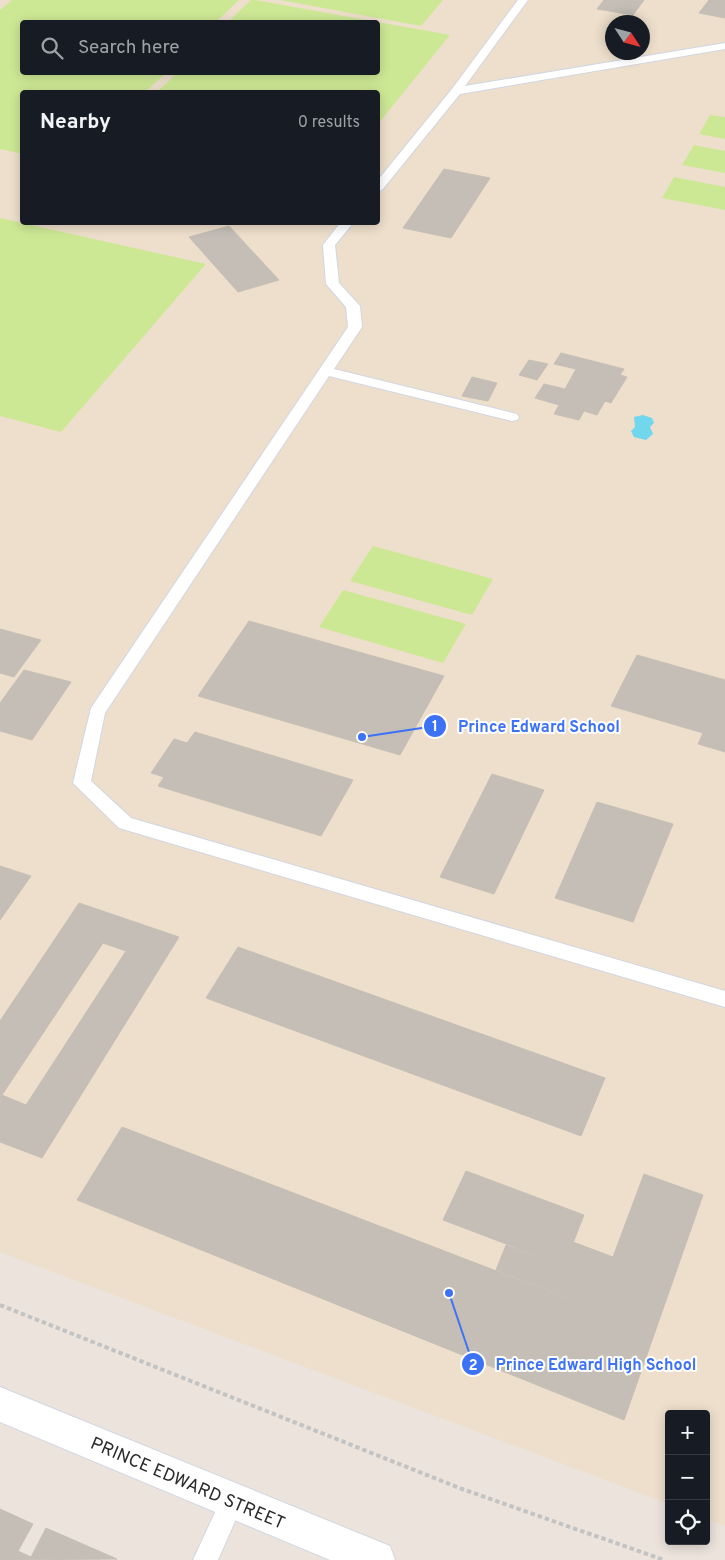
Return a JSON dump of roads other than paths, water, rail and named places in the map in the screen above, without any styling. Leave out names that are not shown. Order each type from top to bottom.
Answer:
[{"type":"main road","name":"PRINCE EDWARD STREET","points":[[0,1404],[376,1560]]},
{"type":"lane","points":[[380,184],[456,91],[523,0]]},
{"type":"lane","points":[[456,91],[725,46]]},
{"type":"lane","points":[[346,225],[329,245],[333,284],[352,306],[355,327],[97,712],[82,782],[125,823],[725,1000]]},
{"type":"lane","points":[[325,371],[512,417]]},
{"type":"lane","points":[[205,1560],[232,1501]]},
{"type":"water","points":[[643,415],[652,418],[654,423],[650,427],[653,434],[646,440],[634,437],[631,431],[635,427],[634,417]]},
{"type":"place","name":"Prince Edward School","points":[[362,737]]},
{"type":"place","name":"Prince Edward High School","points":[[449,1293]]}]
